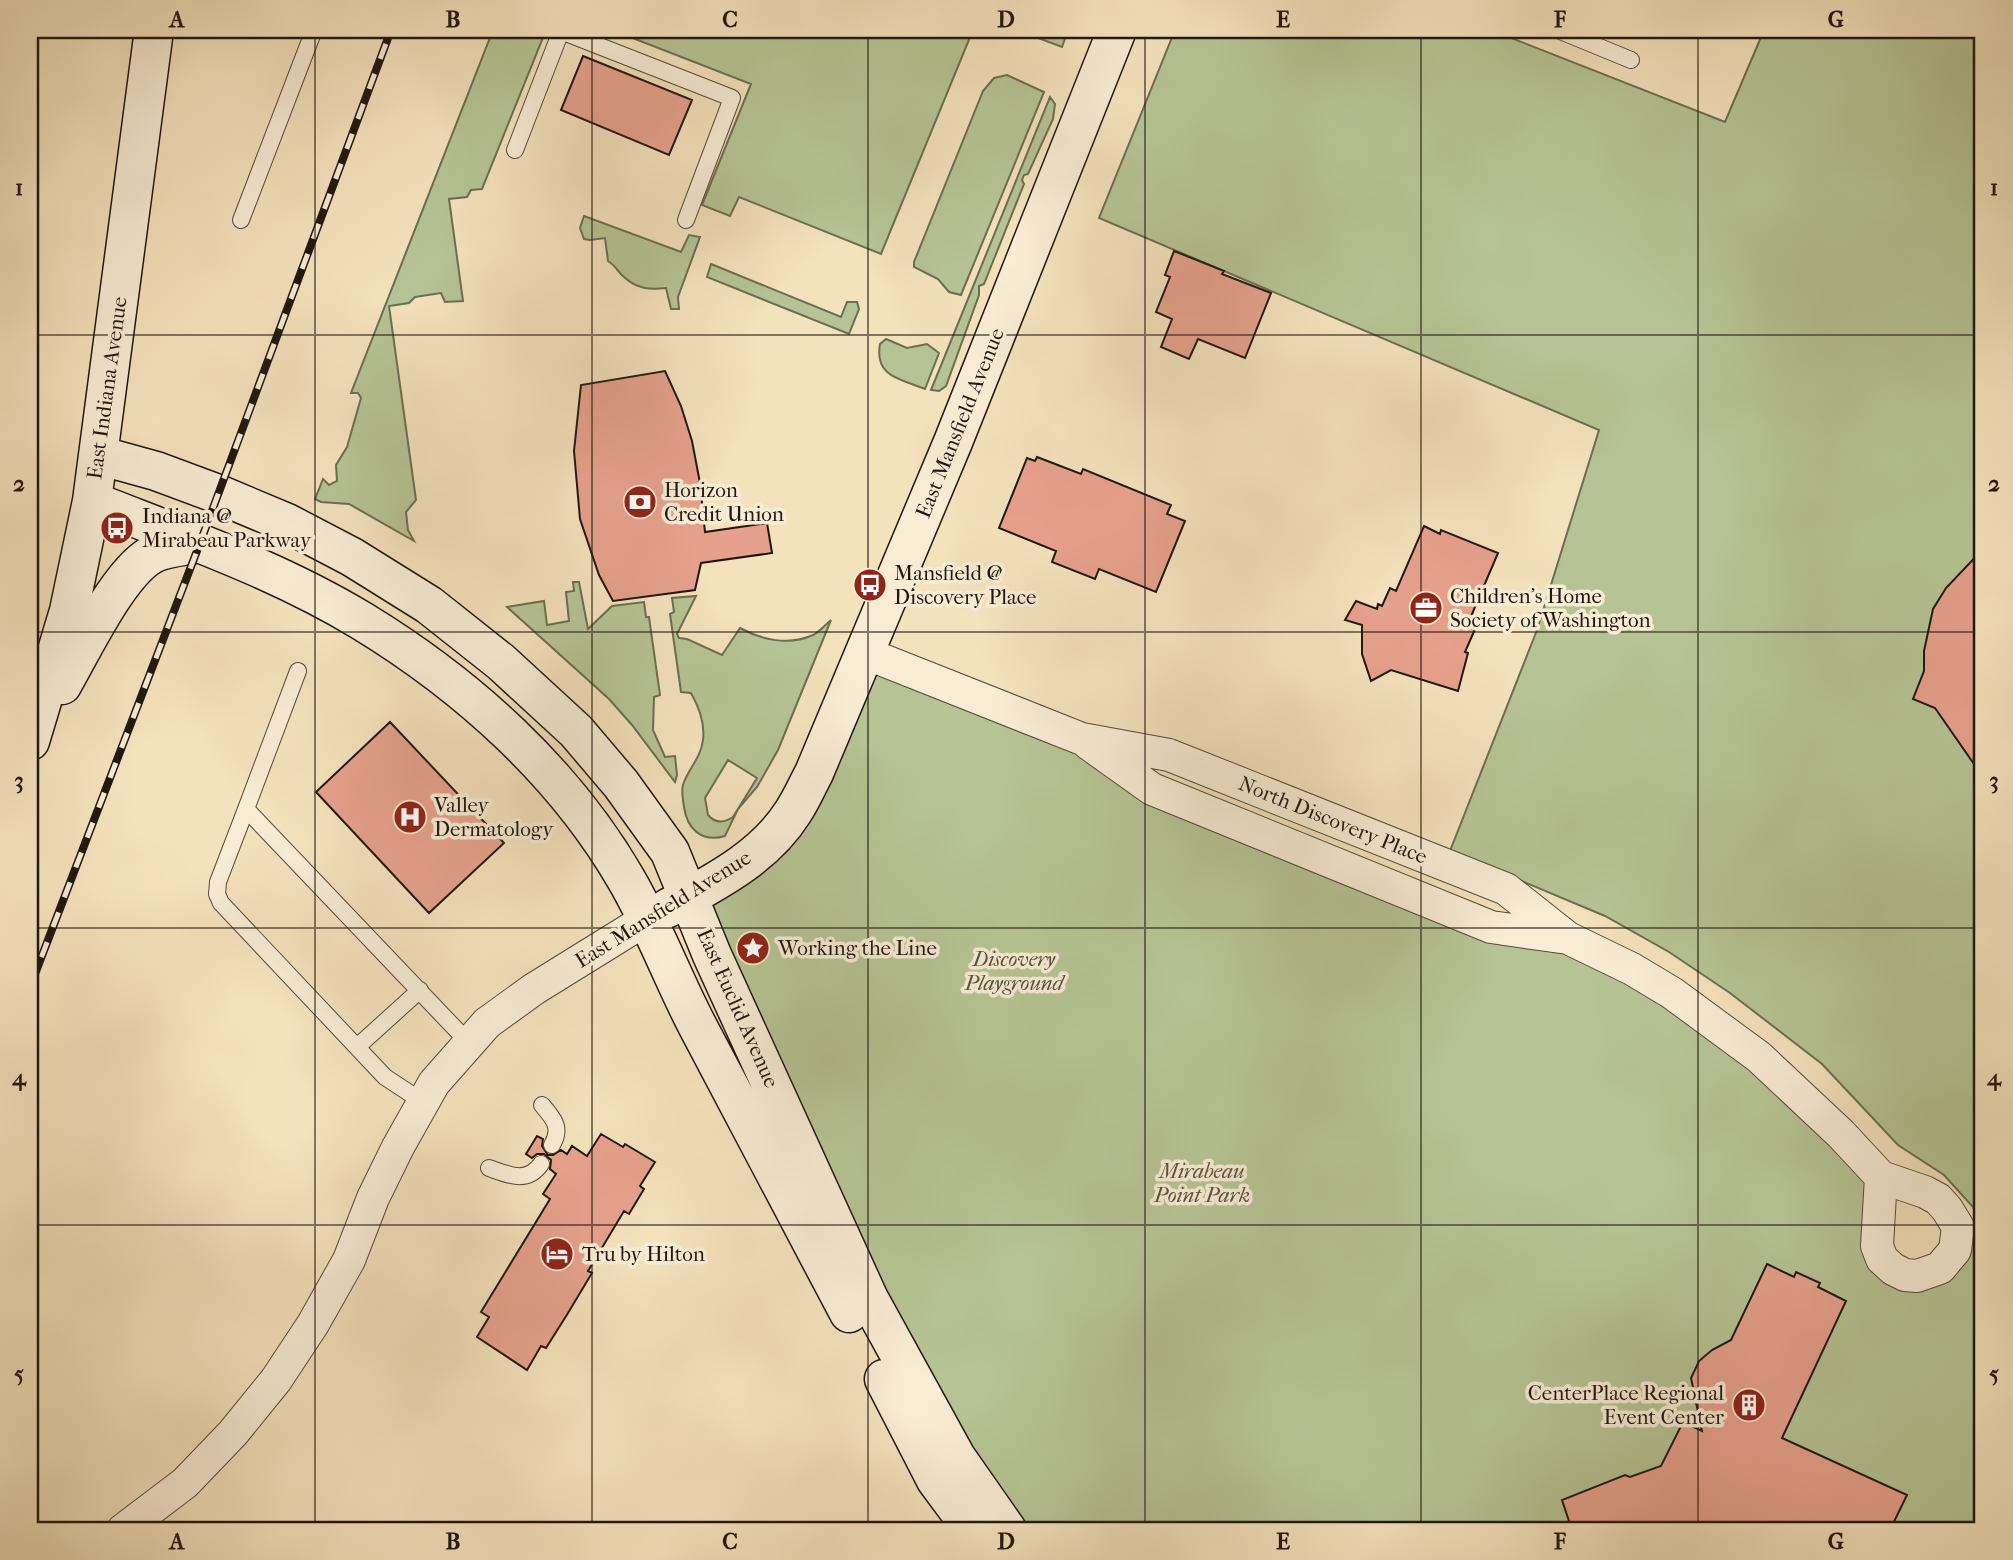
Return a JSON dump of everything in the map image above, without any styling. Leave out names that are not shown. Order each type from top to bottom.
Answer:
[{"type":"street","name":"East Indiana Avenue","points":[[30,741],[69,611],[92,501],[154,30]]},
{"type":"street","name":"East Mansfield Avenue","points":[[122,1530],[185,1483],[233,1433],[276,1380],[313,1324],[349,1260],[373,1198],[434,1083],[487,1023],[534,989],[646,919],[725,876],[760,850],[793,812],[814,774],[865,653],[1117,30]]},
{"type":"street","name":"East Euclid Avenue","points":[[98,455],[156,471],[287,523],[352,557],[429,605],[501,662],[576,731],[621,784],[670,852],[712,955],[869,1299],[956,1457],[1006,1530]]},
{"type":"street","name":"East Euclid Avenue","points":[[92,501],[200,543],[326,601],[363,622],[447,680],[486,711],[525,748],[565,793],[626,878],[675,983],[936,1480],[973,1530]]},
{"type":"street","points":[[30,741],[117,590],[138,564],[155,552],[200,543]]},
{"type":"street","name":"North Discovery Place","points":[[865,653],[1082,739],[1152,789],[1492,928],[1568,938],[1632,969],[1672,993],[1759,1057],[1841,1134],[1881,1177]]},
{"type":"lane","points":[[241,220],[314,30]]},
{"type":"lane","points":[[1558,30],[1631,60]]},
{"type":"lane","points":[[515,150],[561,31],[732,98],[686,220]]},
{"type":"lane","points":[[298,671],[218,882],[217,894],[221,903],[385,1077],[423,1102]]},
{"type":"lane","points":[[246,809],[469,1043]]},
{"type":"lane","points":[[357,1047],[420,990]]},
{"type":"lane","points":[[542,1105],[557,1127],[558,1132],[552,1145]]},
{"type":"lane","points":[[489,1168],[522,1177],[532,1174],[541,1164]]},
{"type":"green space","points":[[493,30],[546,30],[482,189],[471,190],[467,197],[449,199],[463,301],[445,302],[441,293],[415,297],[409,303],[389,306],[416,500],[406,512],[408,530],[414,541],[349,504],[315,499],[323,479],[329,485],[337,481],[336,465],[347,447],[361,398],[358,393],[351,393]]},
{"type":"green space","points":[[612,30],[973,30],[881,254],[739,197],[730,216],[702,205],[751,84]]},
{"type":"green space","points":[[1017,30],[1068,30],[1062,47]]},
{"type":"green space","points":[[1175,30],[1491,30],[1725,122],[1764,30],[1983,30],[1983,1530],[1007,1530],[956,1457],[689,896],[760,850],[865,653],[1082,739],[1152,789],[1632,969],[1881,1177],[1877,1231],[1917,1276],[1958,1227],[1979,1226],[1973,1207],[1944,1175],[1898,1145],[1822,1064],[1730,993],[1669,952],[1605,916],[1450,851],[1537,630],[1599,430],[1099,218]]},
{"type":"green space","points":[[1007,75],[1044,92],[961,295],[949,292],[938,279],[914,267],[914,262],[983,91],[994,78]]},
{"type":"green space","points":[[1050,97],[1055,104],[1053,119],[1028,174],[1024,175],[1024,184],[984,284],[979,286],[979,295],[946,386],[939,391],[931,390]]},
{"type":"green space","points":[[584,216],[681,252],[689,235],[700,237],[678,297],[679,309],[671,309],[666,288],[649,289],[629,281],[622,275],[608,261],[605,238],[584,239],[580,228]]},
{"type":"green space","points":[[711,264],[841,317],[847,302],[857,302],[859,309],[849,334],[707,277]]},
{"type":"green space","points":[[886,339],[907,348],[927,344],[939,353],[925,389],[899,379],[885,370],[879,355],[880,344]]},
{"type":"green space","points":[[573,582],[579,582],[588,629],[612,606],[644,602],[646,617],[649,617],[660,695],[654,697],[653,730],[665,757],[675,756],[675,782],[609,699],[507,607],[544,601],[547,625],[569,621],[566,592],[574,591]]},
{"type":"green space","points":[[696,596],[677,634],[679,638],[722,655],[740,628],[757,636],[785,641],[813,635],[831,620],[778,750],[757,787],[738,809],[725,836],[717,838],[703,836],[692,828],[682,796],[685,779],[700,752],[703,728],[691,693],[681,692],[670,614],[674,612],[672,598]],"holes":[[[728,760],[757,778],[733,817],[720,821],[708,815],[705,798]]]},
{"type":"building","points":[[583,56],[692,100],[669,155],[561,110]]},
{"type":"building","points":[[1174,251],[1271,293],[1245,358],[1198,339],[1189,359],[1161,347],[1172,319],[1156,312],[1170,277],[1165,275]]},
{"type":"building","name":"Horizon Credit Union","points":[[665,371],[681,406],[692,441],[705,532],[767,523],[772,553],[701,563],[695,590],[613,601],[599,575],[580,519],[574,451],[581,385]]},
{"type":"building","points":[[1037,457],[1081,474],[1083,469],[1171,505],[1167,514],[1185,521],[1156,592],[1099,569],[1095,579],[1052,562],[1056,551],[999,528],[1027,458],[1035,461]]},
{"type":"building","name":"Children's Home Society of Washington","points":[[1424,526],[1498,553],[1472,614],[1480,618],[1465,652],[1468,653],[1458,691],[1391,670],[1371,681],[1362,654],[1362,625],[1345,620],[1356,601],[1377,609],[1378,604],[1382,606],[1390,588],[1396,591]]},
{"type":"building","points":[[1983,549],[1983,777],[1935,708],[1913,699],[1924,671],[1924,651],[1933,609],[1946,588]]},
{"type":"building","name":"Valley Dermatology","points":[[390,722],[504,843],[429,913],[316,792]]},
{"type":"building","name":"Tru by Hilton","points":[[601,1134],[623,1147],[625,1144],[655,1162],[640,1186],[644,1189],[629,1214],[624,1211],[588,1271],[592,1273],[568,1313],[546,1348],[541,1346],[527,1370],[477,1337],[489,1317],[481,1312],[550,1199],[543,1194],[556,1174],[550,1169],[551,1160],[544,1154],[537,1154],[532,1158],[526,1154],[537,1136],[543,1139],[542,1146],[548,1155],[561,1150],[567,1154],[572,1146],[587,1156]]},
{"type":"building","name":"CenterPlace Regional Event Center","points":[[1767,1264],[1794,1277],[1796,1272],[1820,1283],[1818,1287],[1846,1301],[1782,1438],[1907,1495],[1890,1530],[1572,1530],[1562,1500],[1625,1475],[1630,1477],[1661,1466],[1683,1422],[1702,1431],[1691,1378],[1699,1361],[1731,1340]]},
{"type":"railway","points":[[30,987],[200,543],[391,30]]},
{"type":"place","name":"Horizon Credit Union","points":[[640,502]]},
{"type":"place","name":"Indiana @ Mirabeau Parkway","points":[[117,528]]},
{"type":"place","name":"Mansfield @ Discovery Place","points":[[870,585]]},
{"type":"place","name":"Children's Home Society of Washington","points":[[1426,608]]},
{"type":"place","name":"Valley Dermatology","points":[[410,817]]},
{"type":"place","name":"Working the Line","points":[[753,948]]},
{"type":"place","name":"Tru by Hilton","points":[[557,1254]]},
{"type":"place","name":"CenterPlace Regional Event Center","points":[[1749,1405]]},
{"type":"park label","name":"Discovery Playground","points":[[1014,971]]},
{"type":"park label","name":"Mirabeau Point Park","points":[[1202,1183]]}]
